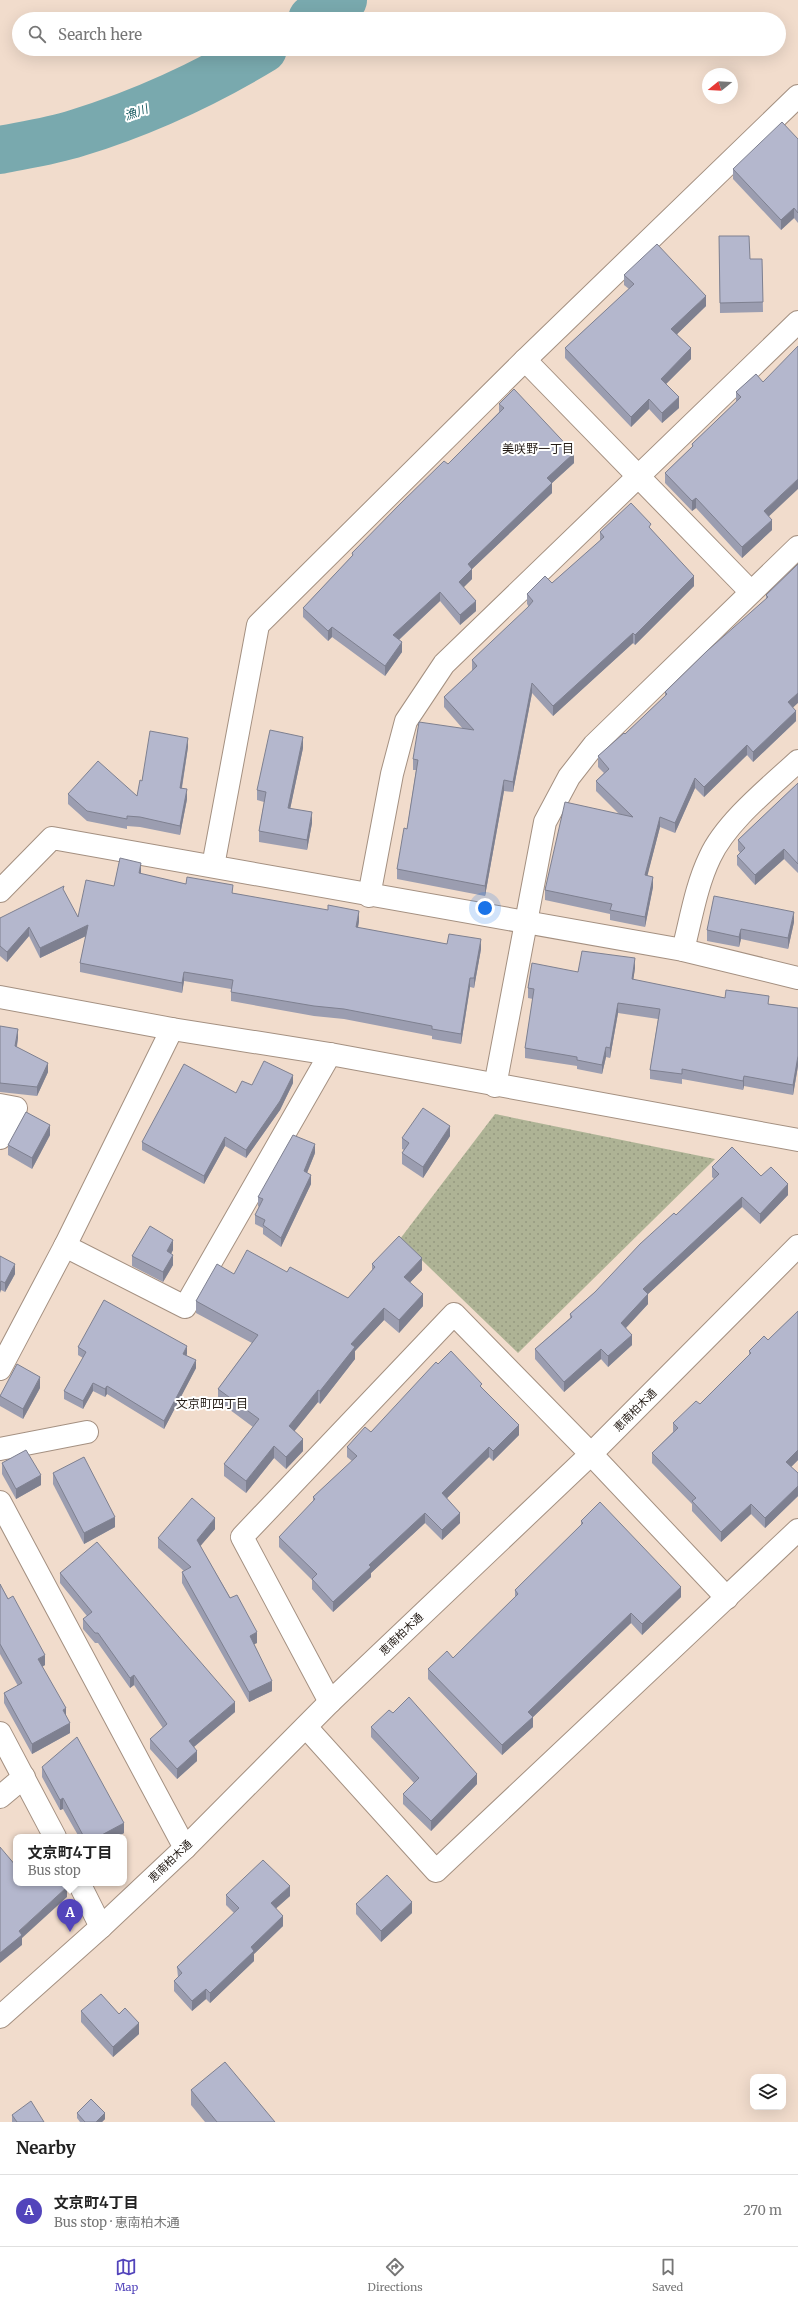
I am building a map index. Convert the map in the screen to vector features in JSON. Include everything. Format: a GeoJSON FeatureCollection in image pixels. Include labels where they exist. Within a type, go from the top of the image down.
{"type":"FeatureCollection","features":[{"type":"Feature","properties":{"kind":"street"},"geometry":{"type":"LineString","coordinates":[[213,866],[258,625],[525,360],[798,96]]}},
{"type":"Feature","properties":{"kind":"street"},"geometry":{"type":"LineString","coordinates":[[369,896],[392,774],[406,721],[444,664],[798,322]]}},
{"type":"Feature","properties":{"kind":"street"},"geometry":{"type":"LineString","coordinates":[[525,360],[638,478],[751,592]]}},
{"type":"Feature","properties":{"kind":"street"},"geometry":{"type":"LineString","coordinates":[[495,1086],[545,822],[569,777],[594,745],[798,547]]}},
{"type":"Feature","properties":{"kind":"street"},"geometry":{"type":"LineString","coordinates":[[683,950],[697,895],[710,856],[734,822],[798,761]]}},
{"type":"Feature","properties":{"kind":"street"},"geometry":{"type":"LineString","coordinates":[[0,891],[52,838],[213,866],[525,924],[683,950],[798,978]]}},
{"type":"Feature","properties":{"kind":"street"},"geometry":{"type":"LineString","coordinates":[[0,997],[172,1029],[330,1054],[495,1086],[798,1140]]}},
{"type":"Feature","properties":{"kind":"street"},"geometry":{"type":"LineString","coordinates":[[0,1369],[65,1246],[172,1029]]}},
{"type":"Feature","properties":{"kind":"street"},"geometry":{"type":"LineString","coordinates":[[65,1246],[185,1307],[330,1054]]}},
{"type":"Feature","properties":{"kind":"street"},"geometry":{"type":"LineString","coordinates":[[0,1105],[16,1108],[0,1138]]}},
{"type":"Feature","properties":{"kind":"street","name":"恵南柏木通"},"geometry":{"type":"LineString","coordinates":[[1,2014],[101,1927],[185,1848],[330,1702],[591,1454],[798,1246]]}},
{"type":"Feature","properties":{"kind":"street"},"geometry":{"type":"LineString","coordinates":[[330,1702],[242,1537],[454,1314],[591,1454],[727,1598]]}},
{"type":"Feature","properties":{"kind":"street"},"geometry":{"type":"LineString","coordinates":[[0,1449],[87,1432]]}},
{"type":"Feature","properties":{"kind":"street"},"geometry":{"type":"LineString","coordinates":[[0,1502],[185,1848]]}},
{"type":"Feature","properties":{"kind":"street"},"geometry":{"type":"LineString","coordinates":[[306,1727],[436,1871],[798,1530]]}},
{"type":"Feature","properties":{"kind":"street"},"geometry":{"type":"LineString","coordinates":[[0,1733],[53,1834]]}},
{"type":"Feature","properties":{"kind":"street"},"geometry":{"type":"LineString","coordinates":[[0,1796],[24,1777]]}},
{"type":"Feature","properties":{"kind":"street"},"geometry":{"type":"LineString","coordinates":[[80,1886],[101,1927]]}},
{"type":"Feature","properties":{"kind":"green space"},"geometry":{"type":"Polygon","coordinates":[[[495,1114],[715,1159],[518,1353],[400,1239],[495,1114]]]}},
{"type":"Feature","properties":{"kind":"building"},"geometry":{"type":"Polygon","coordinates":[[[782,122],[798,139],[798,213],[794,208],[781,220],[733,169],[782,122]]]}},
{"type":"Feature","properties":{"kind":"building"},"geometry":{"type":"Polygon","coordinates":[[[719,236],[749,236],[750,259],[762,259],[763,302],[720,303],[719,236]]]}},
{"type":"Feature","properties":{"kind":"building"},"geometry":{"type":"Polygon","coordinates":[[[657,244],[706,296],[671,329],[691,348],[661,379],[679,397],[662,413],[649,399],[631,417],[565,348],[634,284],[624,275],[657,244]]]}},
{"type":"Feature","properties":{"kind":"building"},"geometry":{"type":"Polygon","coordinates":[[[798,346],[798,479],[764,511],[772,520],[742,547],[696,498],[692,501],[665,473],[693,446],[692,444],[741,397],[736,392],[756,374],[763,382],[798,346]]]}},
{"type":"Feature","properties":{"kind":"building"},"geometry":{"type":"Polygon","coordinates":[[[514,389],[574,453],[547,478],[552,483],[468,564],[472,569],[459,582],[476,601],[460,615],[440,592],[393,635],[402,642],[385,666],[332,627],[328,631],[303,608],[353,555],[352,553],[400,504],[444,461],[448,464],[504,408],[499,404],[514,389]]]}},
{"type":"Feature","properties":{"kind":"building"},"geometry":{"type":"Polygon","coordinates":[[[631,503],[651,524],[649,527],[694,576],[635,635],[633,633],[553,706],[532,683],[513,782],[504,780],[485,886],[397,869],[404,828],[407,829],[418,760],[413,759],[419,722],[474,730],[444,697],[477,666],[472,660],[533,601],[527,594],[545,576],[552,583],[604,537],[600,532],[631,503]]]}},
{"type":"Feature","properties":{"kind":"building"},"geometry":{"type":"Polygon","coordinates":[[[798,564],[798,693],[788,702],[796,711],[753,752],[747,745],[704,787],[695,778],[675,823],[660,817],[645,875],[653,877],[645,917],[610,910],[612,904],[545,890],[565,802],[633,817],[596,781],[609,769],[598,756],[624,733],[625,734],[667,694],[665,692],[707,651],[768,597],[766,595],[798,564]]]}},
{"type":"Feature","properties":{"kind":"building"},"geometry":{"type":"Polygon","coordinates":[[[270,730],[303,737],[288,808],[312,812],[307,840],[259,831],[266,792],[257,790],[270,730]]]}},
{"type":"Feature","properties":{"kind":"building"},"geometry":{"type":"Polygon","coordinates":[[[150,731],[188,738],[180,788],[187,789],[180,826],[140,817],[127,816],[127,819],[87,811],[68,794],[98,761],[137,796],[140,780],[142,781],[150,731]]]}},
{"type":"Feature","properties":{"kind":"building"},"geometry":{"type":"Polygon","coordinates":[[[798,783],[798,864],[784,849],[755,875],[737,856],[745,848],[738,840],[798,783]]]}},
{"type":"Feature","properties":{"kind":"building"},"geometry":{"type":"Polygon","coordinates":[[[120,858],[141,863],[139,873],[186,884],[187,877],[233,885],[232,893],[328,910],[328,905],[359,911],[356,927],[447,944],[449,934],[481,939],[474,978],[470,978],[461,1034],[432,1029],[432,1026],[344,1009],[314,1006],[231,992],[233,980],[184,972],[182,983],[80,963],[88,925],[40,948],[29,927],[7,952],[0,946],[0,918],[64,886],[63,889],[78,917],[86,880],[114,886],[120,858]]]}},
{"type":"Feature","properties":{"kind":"building"},"geometry":{"type":"Polygon","coordinates":[[[714,896],[794,912],[788,938],[741,929],[739,937],[707,930],[714,896]]]}},
{"type":"Feature","properties":{"kind":"building"},"geometry":{"type":"Polygon","coordinates":[[[582,951],[635,958],[632,979],[725,998],[726,990],[769,996],[768,1004],[798,1008],[798,1056],[793,1085],[744,1076],[743,1081],[682,1069],[682,1074],[650,1070],[660,1009],[618,1003],[610,1048],[606,1047],[602,1065],[577,1060],[577,1057],[525,1048],[534,989],[528,988],[532,963],[578,972],[582,951]]]}},
{"type":"Feature","properties":{"kind":"building"},"geometry":{"type":"Polygon","coordinates":[[[0,1026],[18,1029],[15,1046],[48,1063],[37,1087],[0,1083],[0,1026]]]}},
{"type":"Feature","properties":{"kind":"building"},"geometry":{"type":"Polygon","coordinates":[[[264,1061],[293,1075],[280,1101],[246,1150],[225,1137],[204,1176],[142,1142],[184,1064],[236,1093],[242,1081],[252,1085],[264,1061]]]}},
{"type":"Feature","properties":{"kind":"building"},"geometry":{"type":"Polygon","coordinates":[[[423,1108],[450,1126],[423,1167],[402,1153],[409,1143],[402,1138],[423,1108]]]}},
{"type":"Feature","properties":{"kind":"building"},"geometry":{"type":"Polygon","coordinates":[[[26,1112],[50,1125],[32,1158],[8,1145],[26,1112]]]}},
{"type":"Feature","properties":{"kind":"building"},"geometry":{"type":"Polygon","coordinates":[[[293,1135],[315,1144],[304,1171],[311,1175],[281,1238],[263,1225],[265,1220],[255,1215],[263,1199],[258,1197],[293,1135]]]}},
{"type":"Feature","properties":{"kind":"building"},"geometry":{"type":"Polygon","coordinates":[[[732,1147],[761,1176],[771,1167],[788,1184],[760,1214],[742,1197],[643,1289],[648,1294],[621,1323],[632,1335],[608,1356],[601,1349],[564,1382],[535,1349],[572,1317],[570,1314],[595,1292],[640,1244],[674,1213],[676,1215],[719,1174],[712,1167],[732,1147]]]}},
{"type":"Feature","properties":{"kind":"building"},"geometry":{"type":"Polygon","coordinates":[[[150,1226],[173,1240],[167,1251],[173,1255],[163,1272],[132,1256],[150,1226]]]}},
{"type":"Feature","properties":{"kind":"building"},"geometry":{"type":"Polygon","coordinates":[[[399,1236],[422,1258],[404,1277],[423,1294],[399,1320],[384,1308],[351,1344],[355,1347],[320,1391],[318,1390],[289,1426],[303,1439],[286,1457],[274,1446],[246,1481],[224,1464],[259,1419],[218,1389],[258,1335],[196,1301],[217,1264],[234,1274],[247,1250],[287,1272],[290,1267],[348,1298],[375,1267],[372,1264],[399,1236]]]}},
{"type":"Feature","properties":{"kind":"building"},"geometry":{"type":"Polygon","coordinates":[[[0,1256],[15,1264],[5,1283],[1,1281],[0,1284],[0,1256]]]}},
{"type":"Feature","properties":{"kind":"building"},"geometry":{"type":"Polygon","coordinates":[[[104,1300],[187,1346],[183,1354],[196,1360],[164,1421],[107,1386],[105,1389],[93,1383],[83,1401],[64,1391],[86,1352],[78,1347],[104,1300]]]}},
{"type":"Feature","properties":{"kind":"building"},"geometry":{"type":"Polygon","coordinates":[[[798,1311],[798,1450],[786,1462],[798,1473],[798,1486],[765,1518],[751,1504],[721,1532],[692,1501],[696,1498],[652,1453],[678,1428],[673,1423],[696,1401],[700,1404],[751,1353],[749,1351],[764,1336],[768,1340],[798,1311]]]}},
{"type":"Feature","properties":{"kind":"building"},"geometry":{"type":"Polygon","coordinates":[[[451,1351],[482,1384],[480,1386],[519,1425],[493,1451],[489,1447],[442,1493],[460,1513],[442,1530],[425,1513],[369,1565],[371,1567],[333,1602],[312,1579],[317,1574],[279,1537],[315,1499],[313,1497],[357,1456],[347,1447],[365,1427],[371,1432],[436,1362],[438,1364],[451,1351]]]}},
{"type":"Feature","properties":{"kind":"building"},"geometry":{"type":"Polygon","coordinates":[[[17,1364],[40,1377],[23,1409],[0,1396],[17,1364]]]}},
{"type":"Feature","properties":{"kind":"building"},"geometry":{"type":"Polygon","coordinates":[[[26,1450],[41,1475],[16,1489],[2,1463],[26,1450]]]}},
{"type":"Feature","properties":{"kind":"building"},"geometry":{"type":"Polygon","coordinates":[[[84,1457],[115,1517],[84,1533],[53,1473],[84,1457]]]}},
{"type":"Feature","properties":{"kind":"building"},"geometry":{"type":"Polygon","coordinates":[[[192,1498],[215,1518],[197,1540],[230,1598],[237,1595],[257,1632],[250,1636],[272,1681],[249,1692],[182,1572],[191,1567],[158,1538],[192,1498]]]}},
{"type":"Feature","properties":{"kind":"building"},"geometry":{"type":"Polygon","coordinates":[[[600,1502],[681,1587],[642,1624],[631,1613],[528,1712],[533,1717],[502,1745],[428,1669],[447,1651],[453,1658],[518,1594],[515,1590],[583,1523],[581,1521],[600,1502]]]}},
{"type":"Feature","properties":{"kind":"building"},"geometry":{"type":"Polygon","coordinates":[[[97,1542],[235,1702],[189,1741],[197,1751],[177,1769],[150,1739],[167,1724],[134,1675],[130,1678],[98,1633],[95,1633],[83,1619],[92,1612],[60,1573],[97,1542]]]}},
{"type":"Feature","properties":{"kind":"building"},"geometry":{"type":"Polygon","coordinates":[[[0,1584],[8,1599],[13,1596],[45,1655],[38,1659],[66,1708],[63,1710],[70,1723],[32,1744],[4,1693],[22,1683],[0,1644],[0,1584]]]}},
{"type":"Feature","properties":{"kind":"building"},"geometry":{"type":"Polygon","coordinates":[[[409,1697],[477,1774],[431,1821],[403,1794],[419,1778],[371,1727],[389,1710],[393,1713],[409,1697]]]}},
{"type":"Feature","properties":{"kind":"building"},"geometry":{"type":"Polygon","coordinates":[[[77,1737],[124,1823],[104,1834],[82,1834],[63,1798],[60,1800],[42,1767],[77,1737]]]}},
{"type":"Feature","properties":{"kind":"building"},"geometry":{"type":"Polygon","coordinates":[[[0,1847],[13,1862],[13,1886],[67,1887],[19,1931],[22,1935],[0,1953],[0,1847]]]}},
{"type":"Feature","properties":{"kind":"building"},"geometry":{"type":"Polygon","coordinates":[[[263,1860],[290,1886],[271,1903],[283,1916],[251,1947],[254,1951],[210,1993],[206,1989],[192,2001],[174,1981],[182,1973],[177,1967],[239,1908],[226,1895],[263,1860]]]}},
{"type":"Feature","properties":{"kind":"building"},"geometry":{"type":"Polygon","coordinates":[[[387,1875],[412,1902],[381,1931],[356,1904],[387,1875]]]}},
{"type":"Feature","properties":{"kind":"building"},"geometry":{"type":"Polygon","coordinates":[[[101,1994],[119,2014],[125,2008],[139,2023],[113,2047],[81,2011],[101,1994]]]}},
{"type":"Feature","properties":{"kind":"building"},"geometry":{"type":"Polygon","coordinates":[[[225,2062],[275,2122],[217,2122],[191,2090],[225,2062]]]}},
{"type":"Feature","properties":{"kind":"building"},"geometry":{"type":"Polygon","coordinates":[[[91,2099],[105,2113],[96,2122],[85,2122],[77,2113],[91,2099]]]}},
{"type":"Feature","properties":{"kind":"building"},"geometry":{"type":"Polygon","coordinates":[[[31,2101],[44,2122],[17,2122],[12,2115],[31,2101]]]}},
{"type":"Feature","properties":{"kind":"waterway","name":"漁川"},"geometry":{"type":"LineString","coordinates":[[323,12],[343,0]]}},
{"type":"Feature","properties":{"kind":"waterway","name":"漁川"},"geometry":{"type":"LineString","coordinates":[[0,150],[68,136],[101,125],[173,97],[251,56]]}},
{"type":"Feature","properties":{"kind":"place","name":"文京町4丁目"},"geometry":{"type":"Point","coordinates":[70,1932]}},
{"type":"Feature","properties":{"kind":"district","name":"美咲野一丁目"},"geometry":{"type":"Point","coordinates":[538,448]}},
{"type":"Feature","properties":{"kind":"district","name":"文京町四丁目"},"geometry":{"type":"Point","coordinates":[212,1403]}}]}
